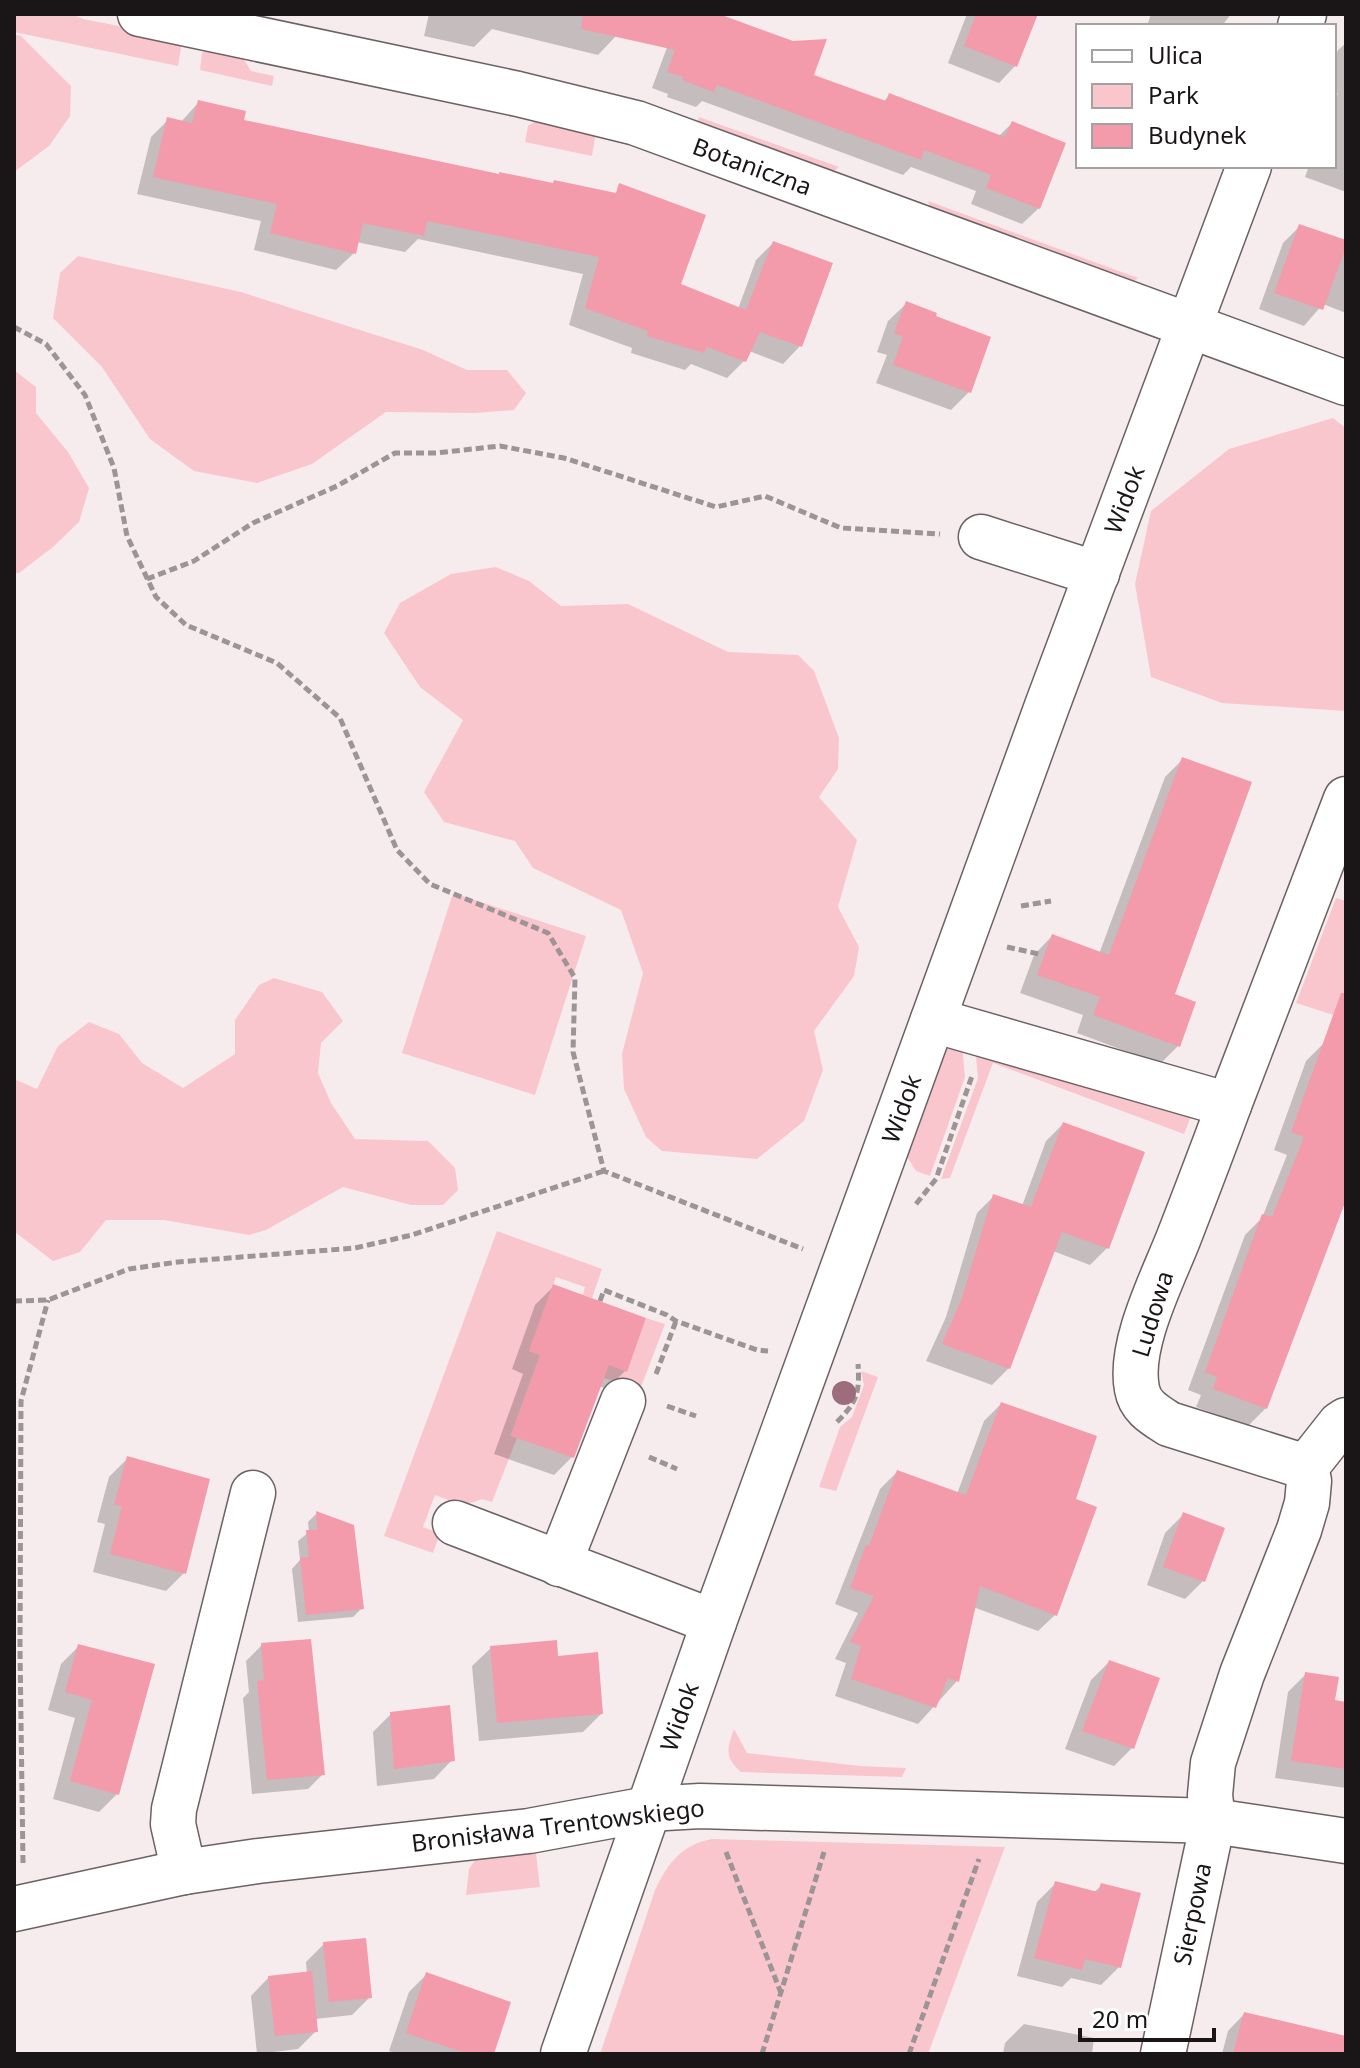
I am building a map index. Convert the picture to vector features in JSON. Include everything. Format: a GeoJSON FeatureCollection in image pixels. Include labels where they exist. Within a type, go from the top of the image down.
{"type":"FeatureCollection","features":[{"type":"Feature","properties":{"kind":"street","name":"Botaniczna"},"geometry":{"type":"LineString","coordinates":[[140,14],[518,94],[636,123],[1346,383]]}},
{"type":"Feature","properties":{"kind":"street","name":"Widok"},"geometry":{"type":"LineString","coordinates":[[563,2054],[714,1622],[1248,168]]}},
{"type":"Feature","properties":{"kind":"street"},"geometry":{"type":"LineString","coordinates":[[981,537],[1097,574]]}},
{"type":"Feature","properties":{"kind":"street","name":"Ludowa"},"geometry":{"type":"LineString","coordinates":[[1306,1467],[1169,1424],[1152,1413],[1137,1390],[1139,1347],[1152,1305],[1346,799]]}},
{"type":"Feature","properties":{"kind":"street"},"geometry":{"type":"LineString","coordinates":[[933,1020],[1229,1105]]}},
{"type":"Feature","properties":{"kind":"street"},"geometry":{"type":"LineString","coordinates":[[559,1564],[641,1402]]}},
{"type":"Feature","properties":{"kind":"street"},"geometry":{"type":"LineString","coordinates":[[1213,1821],[1210,1795],[1213,1763],[1242,1674],[1299,1530],[1307,1503],[1309,1481],[1306,1467],[1346,1420]]}},
{"type":"Feature","properties":{"kind":"street"},"geometry":{"type":"LineString","coordinates":[[184,1872],[173,1824],[174,1809],[253,1493]]}},
{"type":"Feature","properties":{"kind":"street"},"geometry":{"type":"LineString","coordinates":[[455,1523],[714,1622]]}},
{"type":"Feature","properties":{"kind":"street","name":"Bronisława Trentowskiego"},"geometry":{"type":"LineString","coordinates":[[23,1907],[184,1872],[529,1831],[648,1809],[700,1806],[1213,1821],[1346,1841]]}},
{"type":"Feature","properties":{"kind":"street","name":"Sierpowa"},"geometry":{"type":"LineString","coordinates":[[1163,2054],[1213,1821]]}},
{"type":"Feature","properties":{"kind":"path"},"geometry":{"type":"LineString","coordinates":[[14,327],[46,344],[85,395],[114,468],[127,536],[156,597],[186,625],[277,663],[340,718],[397,850],[430,884],[548,933],[575,978],[573,1052],[604,1171]]}},
{"type":"Feature","properties":{"kind":"path"},"geometry":{"type":"LineString","coordinates":[[147,579],[194,561],[253,523],[337,486],[395,453],[436,453],[500,446],[564,458],[716,507],[765,496],[841,528],[981,537]]}},
{"type":"Feature","properties":{"kind":"path"},"geometry":{"type":"LineString","coordinates":[[1022,904],[1051,901]]}},
{"type":"Feature","properties":{"kind":"path"},"geometry":{"type":"LineString","coordinates":[[1007,947],[1039,954]]}},
{"type":"Feature","properties":{"kind":"path"},"geometry":{"type":"LineString","coordinates":[[14,1301],[48,1300],[129,1269],[369,1245],[412,1235],[604,1171],[845,1265]]}},
{"type":"Feature","properties":{"kind":"path"},"geometry":{"type":"LineString","coordinates":[[600,1301],[604,1290],[676,1321],[757,1350],[777,1352]]}},
{"type":"Feature","properties":{"kind":"path"},"geometry":{"type":"LineString","coordinates":[[23,1907],[21,1401],[48,1300]]}},
{"type":"Feature","properties":{"kind":"path"},"geometry":{"type":"LineString","coordinates":[[641,1402],[696,1416]]}},
{"type":"Feature","properties":{"kind":"path"},"geometry":{"type":"LineString","coordinates":[[725,1849],[781,1993]]}},
{"type":"Feature","properties":{"kind":"path"},"geometry":{"type":"LineString","coordinates":[[762,2054],[824,1850]]}},
{"type":"Feature","properties":{"kind":"path"},"geometry":{"type":"LineString","coordinates":[[909,2054],[982,1853]]}},
{"type":"Feature","properties":{"kind":"green space"},"geometry":{"type":"Polygon","coordinates":[[[14,14],[72,14],[83,19],[176,37],[181,48],[178,66],[14,32],[14,14]]]}},
{"type":"Feature","properties":{"kind":"green space"},"geometry":{"type":"Polygon","coordinates":[[[14,34],[21,36],[71,86],[70,116],[49,146],[14,172],[14,34]]]}},
{"type":"Feature","properties":{"kind":"green space"},"geometry":{"type":"Polygon","coordinates":[[[211,46],[240,53],[251,71],[274,76],[272,86],[200,70],[202,53],[211,46]]]}},
{"type":"Feature","properties":{"kind":"green space"},"geometry":{"type":"Polygon","coordinates":[[[542,117],[596,132],[592,156],[525,142],[528,126],[542,117]]]}},
{"type":"Feature","properties":{"kind":"green space"},"geometry":{"type":"Polygon","coordinates":[[[699,117],[839,167],[826,177],[695,129],[699,117]]]}},
{"type":"Feature","properties":{"kind":"green space"},"geometry":{"type":"Polygon","coordinates":[[[928,201],[1138,278],[1123,290],[931,211],[928,201]]]}},
{"type":"Feature","properties":{"kind":"green space"},"geometry":{"type":"Polygon","coordinates":[[[78,256],[241,292],[423,350],[467,370],[507,370],[526,393],[514,410],[476,413],[386,412],[312,464],[257,483],[194,471],[150,439],[102,367],[53,318],[60,273],[78,256]]]}},
{"type":"Feature","properties":{"kind":"green space"},"geometry":{"type":"Polygon","coordinates":[[[14,370],[36,387],[36,413],[68,452],[89,488],[79,522],[19,573],[14,573],[14,370]]]}},
{"type":"Feature","properties":{"kind":"green space"},"geometry":{"type":"Polygon","coordinates":[[[1333,418],[1346,428],[1346,711],[1222,703],[1151,677],[1135,584],[1151,511],[1229,449],[1333,418]]]}},
{"type":"Feature","properties":{"kind":"green space"},"geometry":{"type":"Polygon","coordinates":[[[496,567],[529,581],[561,606],[628,604],[728,652],[798,655],[814,671],[839,738],[838,769],[819,797],[857,840],[838,907],[859,947],[854,976],[814,1031],[823,1070],[804,1121],[757,1159],[662,1151],[646,1137],[624,1089],[622,1054],[643,973],[621,910],[533,868],[515,841],[444,822],[424,792],[463,720],[420,687],[384,633],[400,603],[451,574],[496,567]]]}},
{"type":"Feature","properties":{"kind":"green space"},"geometry":{"type":"Polygon","coordinates":[[[453,893],[586,936],[535,1095],[402,1053],[453,893]]]}},
{"type":"Feature","properties":{"kind":"green space"},"geometry":{"type":"Polygon","coordinates":[[[1336,898],[1346,901],[1346,1019],[1296,1003],[1336,898]]]}},
{"type":"Feature","properties":{"kind":"green space"},"geometry":{"type":"Polygon","coordinates":[[[274,978],[322,992],[343,1021],[321,1043],[318,1073],[331,1103],[355,1139],[428,1141],[455,1168],[458,1190],[443,1205],[411,1205],[343,1187],[266,1230],[249,1235],[164,1220],[106,1220],[80,1252],[53,1261],[15,1232],[14,1079],[37,1089],[58,1046],[89,1022],[119,1034],[142,1063],[183,1088],[235,1054],[235,1020],[259,985],[274,978]]]}},
{"type":"Feature","properties":{"kind":"green space"},"geometry":{"type":"Polygon","coordinates":[[[962,1044],[965,1077],[930,1176],[916,1171],[907,1157],[945,1050],[962,1044]]]}},
{"type":"Feature","properties":{"kind":"green space"},"geometry":{"type":"Polygon","coordinates":[[[975,1046],[1193,1111],[1184,1134],[993,1063],[950,1178],[941,1179],[978,1078],[975,1046]]]}},
{"type":"Feature","properties":{"kind":"green space"},"geometry":{"type":"Polygon","coordinates":[[[497,1231],[602,1269],[592,1298],[583,1295],[585,1287],[556,1277],[529,1351],[540,1355],[511,1435],[517,1438],[492,1502],[482,1499],[458,1503],[435,1495],[423,1527],[440,1533],[433,1553],[384,1536],[497,1231]]]}},
{"type":"Feature","properties":{"kind":"green space"},"geometry":{"type":"Polygon","coordinates":[[[646,1318],[665,1324],[641,1387],[637,1389],[604,1378],[601,1362],[627,1371],[646,1318]]]}},
{"type":"Feature","properties":{"kind":"green space"},"geometry":{"type":"Polygon","coordinates":[[[861,1371],[878,1377],[836,1491],[819,1487],[840,1427],[852,1417],[864,1385],[861,1371]]]}},
{"type":"Feature","properties":{"kind":"green space"},"geometry":{"type":"Polygon","coordinates":[[[734,1729],[747,1753],[906,1768],[902,1777],[741,1772],[728,1752],[734,1729]]]}},
{"type":"Feature","properties":{"kind":"green space"},"geometry":{"type":"Polygon","coordinates":[[[712,1839],[1005,1847],[928,2054],[600,2054],[660,1880],[684,1851],[712,1839]]]}},
{"type":"Feature","properties":{"kind":"green space"},"geometry":{"type":"Polygon","coordinates":[[[536,1853],[540,1887],[466,1895],[469,1869],[476,1859],[536,1853]]]}},
{"type":"Feature","properties":{"kind":"building"},"geometry":{"type":"Polygon","coordinates":[[[583,14],[719,14],[793,41],[827,39],[814,75],[886,101],[889,93],[1005,137],[1012,121],[1066,143],[1040,209],[986,188],[991,175],[924,150],[921,160],[717,85],[714,92],[682,80],[683,77],[667,72],[675,50],[581,29],[583,14]]]}},
{"type":"Feature","properties":{"kind":"building"},"geometry":{"type":"Polygon","coordinates":[[[976,14],[1038,14],[1017,67],[964,46],[976,14]]]}},
{"type":"Feature","properties":{"kind":"building"},"geometry":{"type":"Polygon","coordinates":[[[198,100],[246,111],[244,120],[499,174],[553,183],[554,180],[616,193],[619,183],[706,215],[681,284],[746,310],[773,241],[833,263],[802,347],[760,332],[746,362],[707,347],[704,353],[647,336],[648,331],[585,308],[599,257],[427,221],[424,236],[363,223],[356,254],[270,233],[277,204],[153,177],[167,117],[192,123],[198,100]]]}},
{"type":"Feature","properties":{"kind":"building"},"geometry":{"type":"Polygon","coordinates":[[[1299,224],[1346,240],[1323,310],[1274,293],[1299,224]]]}},
{"type":"Feature","properties":{"kind":"building"},"geometry":{"type":"Polygon","coordinates":[[[906,301],[991,337],[971,393],[893,365],[903,337],[894,333],[906,301]]]}},
{"type":"Feature","properties":{"kind":"building"},"geometry":{"type":"Polygon","coordinates":[[[1182,757],[1252,782],[1175,994],[1196,1002],[1180,1047],[1093,1015],[1100,997],[1037,975],[1052,934],[1109,955],[1182,757]]]}},
{"type":"Feature","properties":{"kind":"building"},"geometry":{"type":"Polygon","coordinates":[[[1341,993],[1346,993],[1346,1200],[1267,1409],[1213,1389],[1217,1377],[1205,1372],[1262,1214],[1272,1217],[1304,1137],[1291,1132],[1341,993]]]}},
{"type":"Feature","properties":{"kind":"building"},"geometry":{"type":"Polygon","coordinates":[[[1063,1122],[1145,1152],[1109,1249],[1062,1232],[1010,1369],[942,1344],[962,1298],[993,1194],[1031,1207],[1063,1122]]]}},
{"type":"Feature","properties":{"kind":"building"},"geometry":{"type":"Polygon","coordinates":[[[553,1284],[646,1318],[627,1372],[609,1365],[574,1458],[511,1436],[540,1355],[529,1351],[553,1284]]]}},
{"type":"Feature","properties":{"kind":"building"},"geometry":{"type":"Polygon","coordinates":[[[1001,1402],[1097,1436],[1076,1499],[1097,1507],[1057,1616],[980,1586],[959,1682],[948,1678],[936,1708],[851,1679],[861,1646],[850,1642],[874,1596],[850,1588],[897,1470],[966,1495],[1001,1402]]]}},
{"type":"Feature","properties":{"kind":"building"},"geometry":{"type":"Polygon","coordinates":[[[127,1456],[210,1479],[186,1574],[110,1554],[122,1506],[114,1505],[127,1456]]]}},
{"type":"Feature","properties":{"kind":"building"},"geometry":{"type":"Polygon","coordinates":[[[316,1511],[354,1525],[364,1609],[306,1615],[300,1558],[309,1557],[306,1530],[317,1530],[316,1511]]]}},
{"type":"Feature","properties":{"kind":"building"},"geometry":{"type":"Polygon","coordinates":[[[1183,1512],[1225,1528],[1205,1582],[1163,1567],[1183,1512]]]}},
{"type":"Feature","properties":{"kind":"building"},"geometry":{"type":"Polygon","coordinates":[[[311,1639],[325,1775],[267,1780],[257,1681],[264,1680],[261,1643],[311,1639]]]}},
{"type":"Feature","properties":{"kind":"building"},"geometry":{"type":"Polygon","coordinates":[[[557,1640],[558,1656],[598,1652],[603,1714],[497,1723],[490,1646],[557,1640]]]}},
{"type":"Feature","properties":{"kind":"building"},"geometry":{"type":"Polygon","coordinates":[[[78,1644],[155,1664],[119,1795],[70,1781],[92,1700],[65,1692],[78,1644]]]}},
{"type":"Feature","properties":{"kind":"building"},"geometry":{"type":"Polygon","coordinates":[[[1109,1660],[1160,1678],[1134,1749],[1082,1731],[1109,1660]]]}},
{"type":"Feature","properties":{"kind":"building"},"geometry":{"type":"Polygon","coordinates":[[[1305,1672],[1339,1677],[1335,1700],[1346,1702],[1346,1769],[1291,1761],[1305,1672]]]}},
{"type":"Feature","properties":{"kind":"building"},"geometry":{"type":"Polygon","coordinates":[[[450,1705],[455,1761],[394,1769],[390,1712],[450,1705]]]}},
{"type":"Feature","properties":{"kind":"building"},"geometry":{"type":"Polygon","coordinates":[[[1055,1881],[1098,1892],[1101,1883],[1141,1893],[1121,1968],[1085,1959],[1082,1970],[1034,1958],[1055,1881]]]}},
{"type":"Feature","properties":{"kind":"building"},"geometry":{"type":"Polygon","coordinates":[[[366,1938],[372,1998],[329,2002],[323,1942],[366,1938]]]}},
{"type":"Feature","properties":{"kind":"building"},"geometry":{"type":"Polygon","coordinates":[[[312,1971],[318,2032],[275,2036],[268,1976],[312,1971]]]}},
{"type":"Feature","properties":{"kind":"building"},"geometry":{"type":"Polygon","coordinates":[[[426,1972],[511,2002],[494,2054],[468,2054],[406,2033],[426,1972]]]}},
{"type":"Feature","properties":{"kind":"building"},"geometry":{"type":"Polygon","coordinates":[[[1244,2012],[1346,2036],[1346,2054],[1233,2054],[1244,2012]]]}}]}
